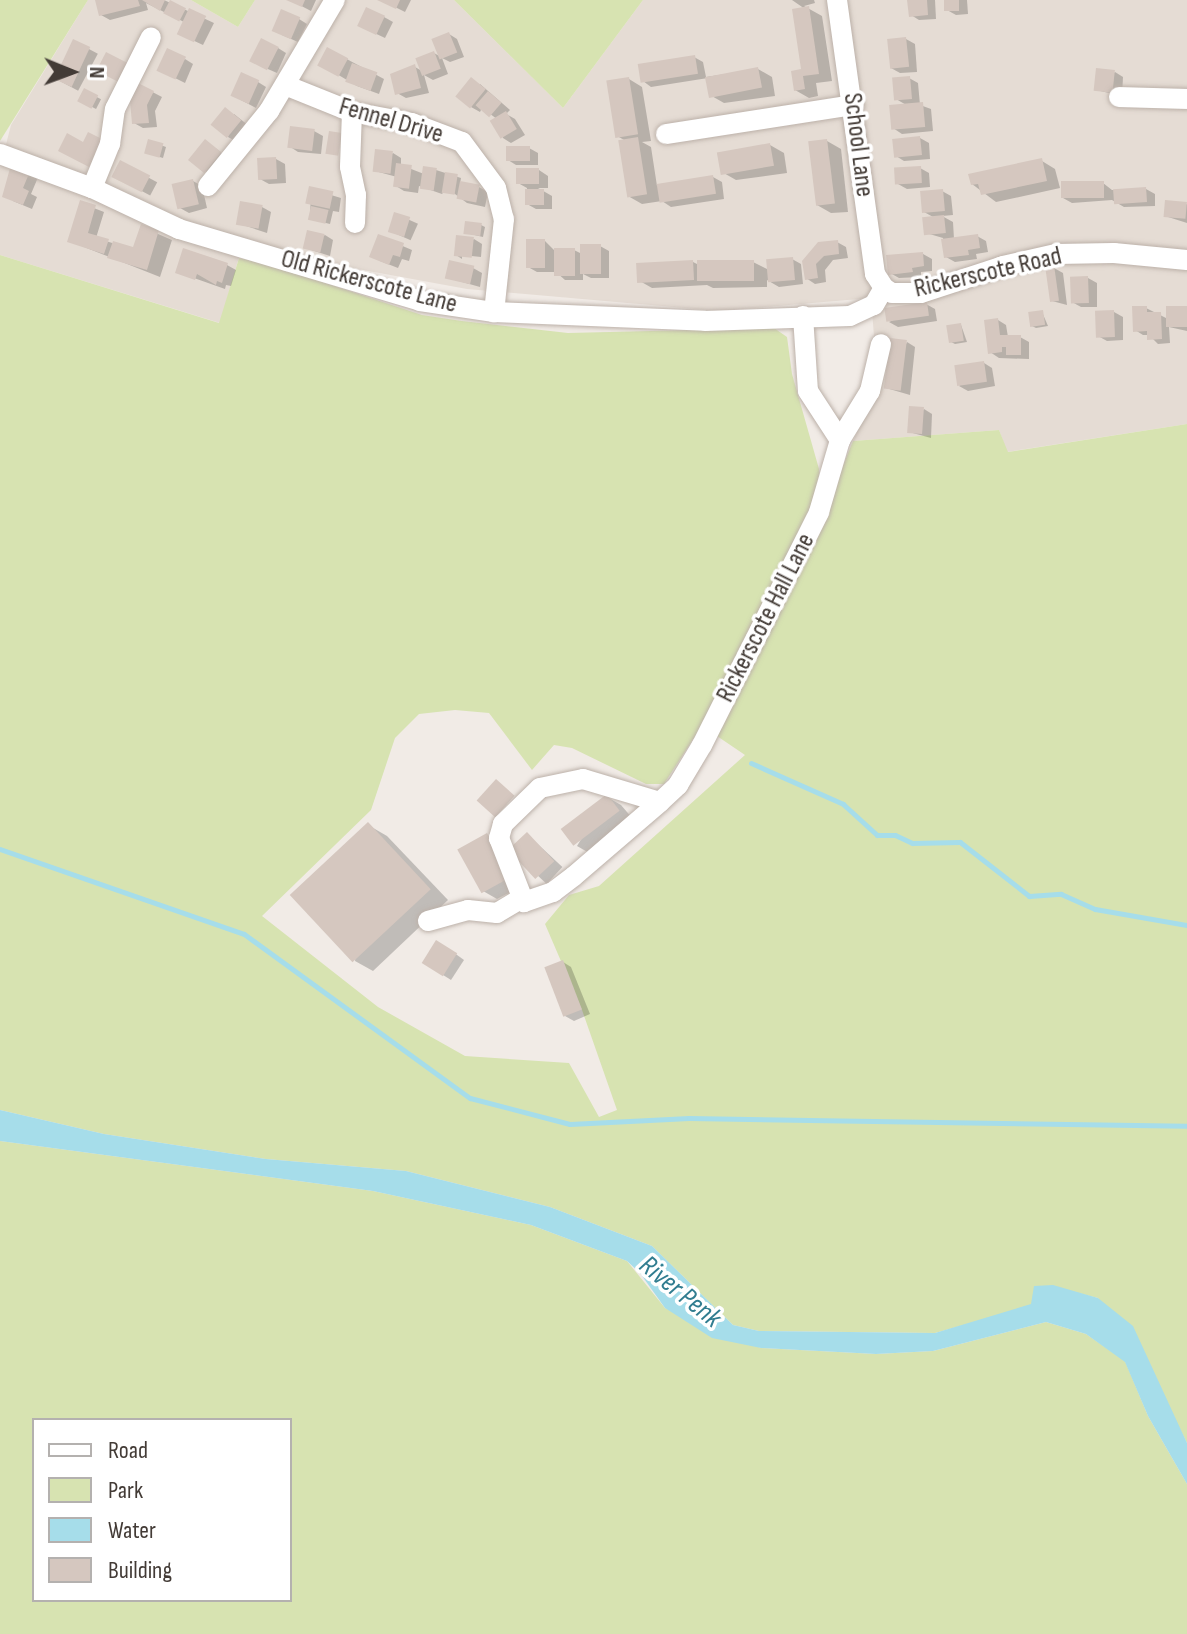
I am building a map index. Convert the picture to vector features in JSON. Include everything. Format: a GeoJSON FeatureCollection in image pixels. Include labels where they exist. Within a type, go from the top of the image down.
{"type":"FeatureCollection","features":[{"type":"Feature","properties":{"kind":"street"},"geometry":{"type":"LineString","coordinates":[[208,186],[269,111],[335,0]]}},
{"type":"Feature","properties":{"kind":"street","name":"School Lane"},"geometry":{"type":"LineString","coordinates":[[837,0],[854,105],[875,274],[884,288]]}},
{"type":"Feature","properties":{"kind":"street"},"geometry":{"type":"LineString","coordinates":[[92,188],[110,144],[115,109],[151,37]]}},
{"type":"Feature","properties":{"kind":"street","name":"Fennel Drive"},"geometry":{"type":"LineString","coordinates":[[285,85],[352,112],[412,123],[462,142],[496,188],[504,219],[494,312]]}},
{"type":"Feature","properties":{"kind":"street"},"geometry":{"type":"LineString","coordinates":[[1119,97],[1187,99]]}},
{"type":"Feature","properties":{"kind":"street"},"geometry":{"type":"LineString","coordinates":[[666,134],[854,105]]}},
{"type":"Feature","properties":{"kind":"street"},"geometry":{"type":"LineString","coordinates":[[352,112],[350,167],[356,195],[355,223]]}},
{"type":"Feature","properties":{"kind":"street","name":"Old Rickerscote Lane"},"geometry":{"type":"LineString","coordinates":[[0,154],[92,188],[179,229],[420,301],[494,312],[705,321],[803,316]]}},
{"type":"Feature","properties":{"kind":"street","name":"Rickerscote Road"},"geometry":{"type":"LineString","coordinates":[[803,316],[864,313],[874,305],[884,288],[892,293],[921,293],[1003,266],[1056,254],[1114,253],[1187,260]]}},
{"type":"Feature","properties":{"kind":"street"},"geometry":{"type":"LineString","coordinates":[[803,316],[808,391],[840,440]]}},
{"type":"Feature","properties":{"kind":"street","name":"Rickerscote Hall Lane"},"geometry":{"type":"LineString","coordinates":[[428,921],[468,910],[497,913],[522,898],[524,902],[553,892],[678,785],[702,745],[798,559],[819,512],[840,440],[870,391],[881,344]]}},
{"type":"Feature","properties":{"kind":"street"},"geometry":{"type":"LineString","coordinates":[[522,898],[499,838],[503,824],[540,788],[583,779],[660,802]]}},
{"type":"Feature","properties":{"kind":"shaded area"},"geometry":{"type":"Polygon","coordinates":[[[88,0],[191,0],[238,27],[255,0],[454,0],[563,108],[643,0],[1187,0],[1187,424],[1007,452],[999,430],[853,441],[878,387],[871,298],[719,311],[467,289],[314,261],[244,240],[220,323],[0,255],[0,168],[11,125],[88,0]]]}},
{"type":"Feature","properties":{"kind":"green space"},"geometry":{"type":"Polygon","coordinates":[[[0,0],[88,0],[0,141],[0,0]]]}},
{"type":"Feature","properties":{"kind":"green space"},"geometry":{"type":"Polygon","coordinates":[[[191,0],[255,0],[238,27],[191,0]]]}},
{"type":"Feature","properties":{"kind":"green space"},"geometry":{"type":"Polygon","coordinates":[[[454,0],[643,0],[563,108],[454,0]]]}},
{"type":"Feature","properties":{"kind":"green space"},"geometry":{"type":"Polygon","coordinates":[[[0,255],[219,323],[239,258],[277,267],[422,315],[462,321],[568,333],[774,328],[787,337],[792,374],[819,469],[820,491],[701,727],[664,784],[646,784],[572,748],[554,745],[532,770],[489,713],[455,710],[419,714],[395,738],[371,810],[262,916],[378,1007],[465,1056],[569,1063],[599,1117],[617,1110],[582,1010],[545,924],[569,895],[599,886],[745,755],[717,736],[803,565],[853,441],[999,430],[1008,452],[1187,424],[1187,1443],[1160,1390],[1098,1298],[1078,1293],[935,1333],[759,1331],[733,1325],[652,1246],[550,1207],[406,1171],[266,1159],[104,1134],[0,1110],[0,255]]]}},
{"type":"Feature","properties":{"kind":"green space"},"geometry":{"type":"Polygon","coordinates":[[[0,1141],[373,1191],[531,1225],[627,1261],[665,1308],[761,1348],[876,1354],[933,1351],[1046,1322],[1086,1334],[1125,1361],[1148,1416],[1187,1484],[1187,1634],[0,1634],[0,1141]]]}},
{"type":"Feature","properties":{"kind":"water","name":"River Penk"},"geometry":{"type":"Polygon","coordinates":[[[0,1110],[104,1134],[266,1159],[406,1171],[550,1207],[652,1246],[733,1325],[759,1331],[935,1333],[1031,1304],[1034,1286],[1053,1285],[1098,1298],[1133,1326],[1187,1443],[1187,1484],[1148,1416],[1125,1362],[1086,1334],[1046,1322],[933,1351],[876,1354],[761,1348],[712,1338],[665,1308],[640,1273],[627,1261],[531,1225],[373,1191],[0,1141],[0,1110]]]}},
{"type":"Feature","properties":{"kind":"building"},"geometry":{"type":"Polygon","coordinates":[[[95,0],[138,0],[140,6],[99,16],[95,0]]]}},
{"type":"Feature","properties":{"kind":"building"},"geometry":{"type":"Polygon","coordinates":[[[142,0],[165,0],[160,11],[142,0]]]}},
{"type":"Feature","properties":{"kind":"building"},"geometry":{"type":"Polygon","coordinates":[[[170,0],[186,8],[179,22],[163,13],[170,0]]]}},
{"type":"Feature","properties":{"kind":"building"},"geometry":{"type":"Polygon","coordinates":[[[286,0],[305,0],[302,7],[286,0]]]}},
{"type":"Feature","properties":{"kind":"building"},"geometry":{"type":"Polygon","coordinates":[[[377,0],[400,0],[396,9],[377,0]]]}},
{"type":"Feature","properties":{"kind":"building"},"geometry":{"type":"Polygon","coordinates":[[[907,0],[927,0],[928,15],[909,17],[907,0]]]}},
{"type":"Feature","properties":{"kind":"building"},"geometry":{"type":"Polygon","coordinates":[[[944,0],[959,0],[959,11],[944,11],[944,0]]]}},
{"type":"Feature","properties":{"kind":"building"},"geometry":{"type":"Polygon","coordinates":[[[809,6],[819,74],[803,76],[805,89],[794,91],[791,71],[801,69],[792,9],[809,6]]]}},
{"type":"Feature","properties":{"kind":"building"},"geometry":{"type":"Polygon","coordinates":[[[366,7],[385,16],[376,35],[357,26],[366,7]]]}},
{"type":"Feature","properties":{"kind":"building"},"geometry":{"type":"Polygon","coordinates":[[[189,8],[206,16],[194,42],[177,34],[189,8]]]}},
{"type":"Feature","properties":{"kind":"building"},"geometry":{"type":"Polygon","coordinates":[[[281,9],[300,17],[291,39],[272,31],[281,9]]]}},
{"type":"Feature","properties":{"kind":"building"},"geometry":{"type":"Polygon","coordinates":[[[449,32],[457,52],[440,60],[431,39],[449,32]]]}},
{"type":"Feature","properties":{"kind":"building"},"geometry":{"type":"Polygon","coordinates":[[[906,37],[909,67],[890,69],[887,39],[906,37]]]}},
{"type":"Feature","properties":{"kind":"building"},"geometry":{"type":"Polygon","coordinates":[[[261,38],[279,47],[267,70],[249,61],[261,38]]]}},
{"type":"Feature","properties":{"kind":"building"},"geometry":{"type":"Polygon","coordinates":[[[73,39],[90,47],[72,87],[54,79],[73,39]]]}},
{"type":"Feature","properties":{"kind":"building"},"geometry":{"type":"Polygon","coordinates":[[[327,47],[348,58],[338,77],[317,66],[327,47]]]}},
{"type":"Feature","properties":{"kind":"building"},"geometry":{"type":"Polygon","coordinates":[[[167,48],[186,57],[175,80],[156,71],[167,48]]]}},
{"type":"Feature","properties":{"kind":"building"},"geometry":{"type":"Polygon","coordinates":[[[434,51],[441,69],[422,76],[415,58],[434,51]]]}},
{"type":"Feature","properties":{"kind":"building"},"geometry":{"type":"Polygon","coordinates":[[[106,52],[131,65],[121,83],[96,71],[106,52]]]}},
{"type":"Feature","properties":{"kind":"building"},"geometry":{"type":"Polygon","coordinates":[[[695,55],[698,74],[641,83],[638,64],[695,55]]]}},
{"type":"Feature","properties":{"kind":"building"},"geometry":{"type":"Polygon","coordinates":[[[352,63],[377,72],[371,91],[345,82],[352,63]]]}},
{"type":"Feature","properties":{"kind":"building"},"geometry":{"type":"Polygon","coordinates":[[[415,64],[421,88],[395,95],[390,74],[415,64]]]}},
{"type":"Feature","properties":{"kind":"building"},"geometry":{"type":"Polygon","coordinates":[[[758,67],[762,88],[709,98],[705,77],[758,67]]]}},
{"type":"Feature","properties":{"kind":"building"},"geometry":{"type":"Polygon","coordinates":[[[1096,68],[1115,70],[1112,93],[1094,91],[1096,68]]]}},
{"type":"Feature","properties":{"kind":"building"},"geometry":{"type":"Polygon","coordinates":[[[241,72],[259,80],[249,104],[230,96],[241,72]]]}},
{"type":"Feature","properties":{"kind":"building"},"geometry":{"type":"Polygon","coordinates":[[[910,76],[912,99],[894,100],[892,78],[910,76]]]}},
{"type":"Feature","properties":{"kind":"building"},"geometry":{"type":"Polygon","coordinates":[[[471,77],[486,89],[470,108],[455,96],[471,77]]]}},
{"type":"Feature","properties":{"kind":"building"},"geometry":{"type":"Polygon","coordinates":[[[629,77],[638,134],[615,138],[606,81],[629,77]]]}},
{"type":"Feature","properties":{"kind":"building"},"geometry":{"type":"Polygon","coordinates":[[[138,83],[154,91],[147,105],[149,123],[132,124],[130,100],[138,83]]]}},
{"type":"Feature","properties":{"kind":"building"},"geometry":{"type":"Polygon","coordinates":[[[84,88],[98,95],[91,109],[77,101],[84,88]]]}},
{"type":"Feature","properties":{"kind":"building"},"geometry":{"type":"Polygon","coordinates":[[[488,91],[502,103],[489,117],[476,105],[488,91]]]}},
{"type":"Feature","properties":{"kind":"building"},"geometry":{"type":"Polygon","coordinates":[[[923,102],[925,127],[891,130],[889,105],[923,102]]]}},
{"type":"Feature","properties":{"kind":"building"},"geometry":{"type":"Polygon","coordinates":[[[225,107],[241,120],[227,138],[211,125],[225,107]]]}},
{"type":"Feature","properties":{"kind":"building"},"geometry":{"type":"Polygon","coordinates":[[[506,111],[517,129],[501,139],[490,121],[506,111]]]}},
{"type":"Feature","properties":{"kind":"building"},"geometry":{"type":"Polygon","coordinates":[[[290,126],[315,129],[312,151],[287,148],[290,126]]]}},
{"type":"Feature","properties":{"kind":"building"},"geometry":{"type":"Polygon","coordinates":[[[329,131],[342,133],[338,156],[325,154],[329,131]]]}},
{"type":"Feature","properties":{"kind":"building"},"geometry":{"type":"Polygon","coordinates":[[[88,132],[104,140],[89,167],[58,151],[67,133],[83,142],[88,132]]]}},
{"type":"Feature","properties":{"kind":"building"},"geometry":{"type":"Polygon","coordinates":[[[920,136],[922,155],[894,158],[892,139],[920,136]]]}},
{"type":"Feature","properties":{"kind":"building"},"geometry":{"type":"Polygon","coordinates":[[[638,137],[647,194],[627,197],[618,140],[638,137]]]}},
{"type":"Feature","properties":{"kind":"building"},"geometry":{"type":"Polygon","coordinates":[[[148,139],[163,143],[160,158],[144,153],[148,139]]]}},
{"type":"Feature","properties":{"kind":"building"},"geometry":{"type":"Polygon","coordinates":[[[205,139],[221,152],[204,173],[188,160],[205,139]]]}},
{"type":"Feature","properties":{"kind":"building"},"geometry":{"type":"Polygon","coordinates":[[[827,139],[835,204],[816,206],[808,141],[827,139]]]}},
{"type":"Feature","properties":{"kind":"building"},"geometry":{"type":"Polygon","coordinates":[[[770,143],[774,166],[721,175],[717,152],[770,143]]]}},
{"type":"Feature","properties":{"kind":"building"},"geometry":{"type":"Polygon","coordinates":[[[506,146],[530,146],[530,161],[506,161],[506,146]]]}},
{"type":"Feature","properties":{"kind":"building"},"geometry":{"type":"Polygon","coordinates":[[[375,149],[393,151],[390,174],[373,172],[375,149]]]}},
{"type":"Feature","properties":{"kind":"building"},"geometry":{"type":"Polygon","coordinates":[[[276,157],[277,179],[258,180],[257,158],[276,157]]]}},
{"type":"Feature","properties":{"kind":"building"},"geometry":{"type":"Polygon","coordinates":[[[1042,158],[1047,181],[981,195],[978,184],[971,185],[968,174],[1042,158]]]}},
{"type":"Feature","properties":{"kind":"building"},"geometry":{"type":"Polygon","coordinates":[[[120,160],[150,175],[142,192],[111,177],[120,160]]]}},
{"type":"Feature","properties":{"kind":"building"},"geometry":{"type":"Polygon","coordinates":[[[12,161],[31,169],[23,188],[29,191],[23,205],[2,197],[12,161]]]}},
{"type":"Feature","properties":{"kind":"building"},"geometry":{"type":"Polygon","coordinates":[[[396,163],[412,165],[409,189],[393,187],[396,163]]]}},
{"type":"Feature","properties":{"kind":"building"},"geometry":{"type":"Polygon","coordinates":[[[423,166],[437,168],[434,191],[420,189],[423,166]]]}},
{"type":"Feature","properties":{"kind":"building"},"geometry":{"type":"Polygon","coordinates":[[[921,166],[922,183],[895,184],[894,167],[921,166]]]}},
{"type":"Feature","properties":{"kind":"building"},"geometry":{"type":"Polygon","coordinates":[[[516,168],[539,168],[539,184],[516,184],[516,168]]]}},
{"type":"Feature","properties":{"kind":"building"},"geometry":{"type":"Polygon","coordinates":[[[445,172],[458,174],[455,195],[442,193],[445,172]]]}},
{"type":"Feature","properties":{"kind":"building"},"geometry":{"type":"Polygon","coordinates":[[[713,175],[716,194],[660,203],[657,184],[713,175]]]}},
{"type":"Feature","properties":{"kind":"building"},"geometry":{"type":"Polygon","coordinates":[[[193,179],[199,204],[177,209],[172,184],[193,179]]]}},
{"type":"Feature","properties":{"kind":"building"},"geometry":{"type":"Polygon","coordinates":[[[460,181],[480,185],[476,202],[457,199],[460,181]]]}},
{"type":"Feature","properties":{"kind":"building"},"geometry":{"type":"Polygon","coordinates":[[[1061,181],[1104,181],[1104,198],[1061,198],[1061,181]]]}},
{"type":"Feature","properties":{"kind":"building"},"geometry":{"type":"Polygon","coordinates":[[[309,186],[333,191],[330,209],[305,204],[309,186]]]}},
{"type":"Feature","properties":{"kind":"building"},"geometry":{"type":"Polygon","coordinates":[[[1146,187],[1147,202],[1114,204],[1113,189],[1146,187]]]}},
{"type":"Feature","properties":{"kind":"building"},"geometry":{"type":"Polygon","coordinates":[[[525,189],[544,189],[544,205],[525,205],[525,189]]]}},
{"type":"Feature","properties":{"kind":"building"},"geometry":{"type":"Polygon","coordinates":[[[943,189],[945,211],[922,213],[920,191],[943,189]]]}},
{"type":"Feature","properties":{"kind":"building"},"geometry":{"type":"Polygon","coordinates":[[[80,200],[96,205],[88,233],[109,239],[104,254],[67,242],[80,200]]]}},
{"type":"Feature","properties":{"kind":"building"},"geometry":{"type":"Polygon","coordinates":[[[1165,200],[1187,202],[1185,219],[1164,217],[1165,200]]]}},
{"type":"Feature","properties":{"kind":"building"},"geometry":{"type":"Polygon","coordinates":[[[240,201],[263,205],[258,229],[236,225],[240,201]]]}},
{"type":"Feature","properties":{"kind":"building"},"geometry":{"type":"Polygon","coordinates":[[[311,206],[329,210],[325,224],[308,220],[311,206]]]}},
{"type":"Feature","properties":{"kind":"building"},"geometry":{"type":"Polygon","coordinates":[[[394,212],[410,217],[404,237],[388,232],[394,212]]]}},
{"type":"Feature","properties":{"kind":"building"},"geometry":{"type":"Polygon","coordinates":[[[944,215],[946,233],[924,235],[922,217],[944,215]]]}},
{"type":"Feature","properties":{"kind":"building"},"geometry":{"type":"Polygon","coordinates":[[[465,221],[482,223],[480,236],[463,234],[465,221]]]}},
{"type":"Feature","properties":{"kind":"building"},"geometry":{"type":"Polygon","coordinates":[[[141,224],[159,230],[147,270],[107,258],[113,241],[133,247],[141,224]]]}},
{"type":"Feature","properties":{"kind":"building"},"geometry":{"type":"Polygon","coordinates":[[[307,230],[325,234],[320,253],[303,249],[307,230]]]}},
{"type":"Feature","properties":{"kind":"building"},"geometry":{"type":"Polygon","coordinates":[[[378,234],[404,243],[400,257],[393,255],[389,265],[369,257],[378,234]]]}},
{"type":"Feature","properties":{"kind":"building"},"geometry":{"type":"Polygon","coordinates":[[[978,234],[980,248],[968,250],[969,255],[944,258],[941,239],[978,234]]]}},
{"type":"Feature","properties":{"kind":"building"},"geometry":{"type":"Polygon","coordinates":[[[456,235],[474,237],[472,258],[454,256],[456,235]]]}},
{"type":"Feature","properties":{"kind":"building"},"geometry":{"type":"Polygon","coordinates":[[[526,239],[545,239],[545,268],[526,268],[526,239]]]}},
{"type":"Feature","properties":{"kind":"building"},"geometry":{"type":"Polygon","coordinates":[[[838,240],[839,254],[824,256],[816,264],[818,278],[805,280],[802,261],[818,242],[838,240]]]}},
{"type":"Feature","properties":{"kind":"building"},"geometry":{"type":"Polygon","coordinates":[[[580,244],[601,244],[601,274],[580,274],[580,244]]]}},
{"type":"Feature","properties":{"kind":"building"},"geometry":{"type":"Polygon","coordinates":[[[183,248],[228,263],[222,283],[217,281],[216,285],[197,274],[195,280],[175,273],[183,248]]]}},
{"type":"Feature","properties":{"kind":"building"},"geometry":{"type":"Polygon","coordinates":[[[554,248],[575,248],[575,276],[554,276],[554,248]]]}},
{"type":"Feature","properties":{"kind":"building"},"geometry":{"type":"Polygon","coordinates":[[[923,252],[924,266],[912,268],[913,272],[888,275],[886,255],[923,252]]]}},
{"type":"Feature","properties":{"kind":"building"},"geometry":{"type":"Polygon","coordinates":[[[793,257],[795,280],[768,282],[766,259],[793,257]]]}},
{"type":"Feature","properties":{"kind":"building"},"geometry":{"type":"Polygon","coordinates":[[[449,260],[474,266],[470,284],[445,279],[449,260]]]}},
{"type":"Feature","properties":{"kind":"building"},"geometry":{"type":"Polygon","coordinates":[[[693,260],[694,280],[637,283],[636,263],[693,260]]]}},
{"type":"Feature","properties":{"kind":"building"},"geometry":{"type":"Polygon","coordinates":[[[697,260],[754,260],[754,281],[697,281],[697,260]]]}},
{"type":"Feature","properties":{"kind":"building"},"geometry":{"type":"Polygon","coordinates":[[[1054,265],[1059,301],[1050,302],[1045,266],[1054,265]]]}},
{"type":"Feature","properties":{"kind":"building"},"geometry":{"type":"Polygon","coordinates":[[[1088,276],[1089,303],[1071,304],[1070,277],[1088,276]]]}},
{"type":"Feature","properties":{"kind":"building"},"geometry":{"type":"Polygon","coordinates":[[[927,302],[929,316],[886,322],[884,308],[927,302]]]}},
{"type":"Feature","properties":{"kind":"building"},"geometry":{"type":"Polygon","coordinates":[[[1132,306],[1147,306],[1147,312],[1161,312],[1162,339],[1147,340],[1147,331],[1133,332],[1132,306]]]}},
{"type":"Feature","properties":{"kind":"building"},"geometry":{"type":"Polygon","coordinates":[[[1166,306],[1187,306],[1187,327],[1166,327],[1166,306]]]}},
{"type":"Feature","properties":{"kind":"building"},"geometry":{"type":"Polygon","coordinates":[[[1043,310],[1045,325],[1030,327],[1028,312],[1043,310]]]}},
{"type":"Feature","properties":{"kind":"building"},"geometry":{"type":"Polygon","coordinates":[[[1114,310],[1115,337],[1096,338],[1095,311],[1114,310]]]}},
{"type":"Feature","properties":{"kind":"building"},"geometry":{"type":"Polygon","coordinates":[[[998,318],[1000,335],[1021,335],[1021,355],[1006,355],[1006,347],[1002,347],[1002,352],[988,354],[984,320],[998,318]]]}},
{"type":"Feature","properties":{"kind":"building"},"geometry":{"type":"Polygon","coordinates":[[[961,323],[964,341],[949,343],[946,325],[961,323]]]}},
{"type":"Feature","properties":{"kind":"building"},"geometry":{"type":"Polygon","coordinates":[[[890,338],[907,340],[901,391],[884,389],[890,338]]]}},
{"type":"Feature","properties":{"kind":"building"},"geometry":{"type":"Polygon","coordinates":[[[984,361],[987,382],[957,386],[954,365],[984,361]]]}},
{"type":"Feature","properties":{"kind":"building"},"geometry":{"type":"Polygon","coordinates":[[[909,406],[924,407],[922,434],[907,433],[909,406]]]}},
{"type":"Feature","properties":{"kind":"building"},"geometry":{"type":"Polygon","coordinates":[[[496,779],[515,796],[495,817],[477,801],[496,779]]]}},
{"type":"Feature","properties":{"kind":"building"},"geometry":{"type":"Polygon","coordinates":[[[607,794],[620,811],[573,846],[561,829],[607,794]]]}},
{"type":"Feature","properties":{"kind":"building"},"geometry":{"type":"Polygon","coordinates":[[[368,822],[431,889],[352,962],[290,895],[368,822]]]}},
{"type":"Feature","properties":{"kind":"building"},"geometry":{"type":"Polygon","coordinates":[[[527,832],[554,861],[535,879],[508,850],[527,832]]]}},
{"type":"Feature","properties":{"kind":"building"},"geometry":{"type":"Polygon","coordinates":[[[487,833],[511,877],[482,893],[457,849],[487,833]]]}},
{"type":"Feature","properties":{"kind":"building"},"geometry":{"type":"Polygon","coordinates":[[[436,940],[457,953],[443,976],[422,963],[436,940]]]}},
{"type":"Feature","properties":{"kind":"building"},"geometry":{"type":"Polygon","coordinates":[[[563,960],[582,1009],[563,1017],[544,967],[563,960]]]}},
{"type":"Feature","properties":{"kind":"waterway"},"geometry":{"type":"LineString","coordinates":[[751,763],[843,804],[877,835],[895,835],[912,843],[960,842],[1029,896],[1061,894],[1095,909],[1187,925]]}},
{"type":"Feature","properties":{"kind":"waterway"},"geometry":{"type":"LineString","coordinates":[[0,849],[244,934],[470,1098],[570,1124],[689,1118],[1187,1126]]}}]}
